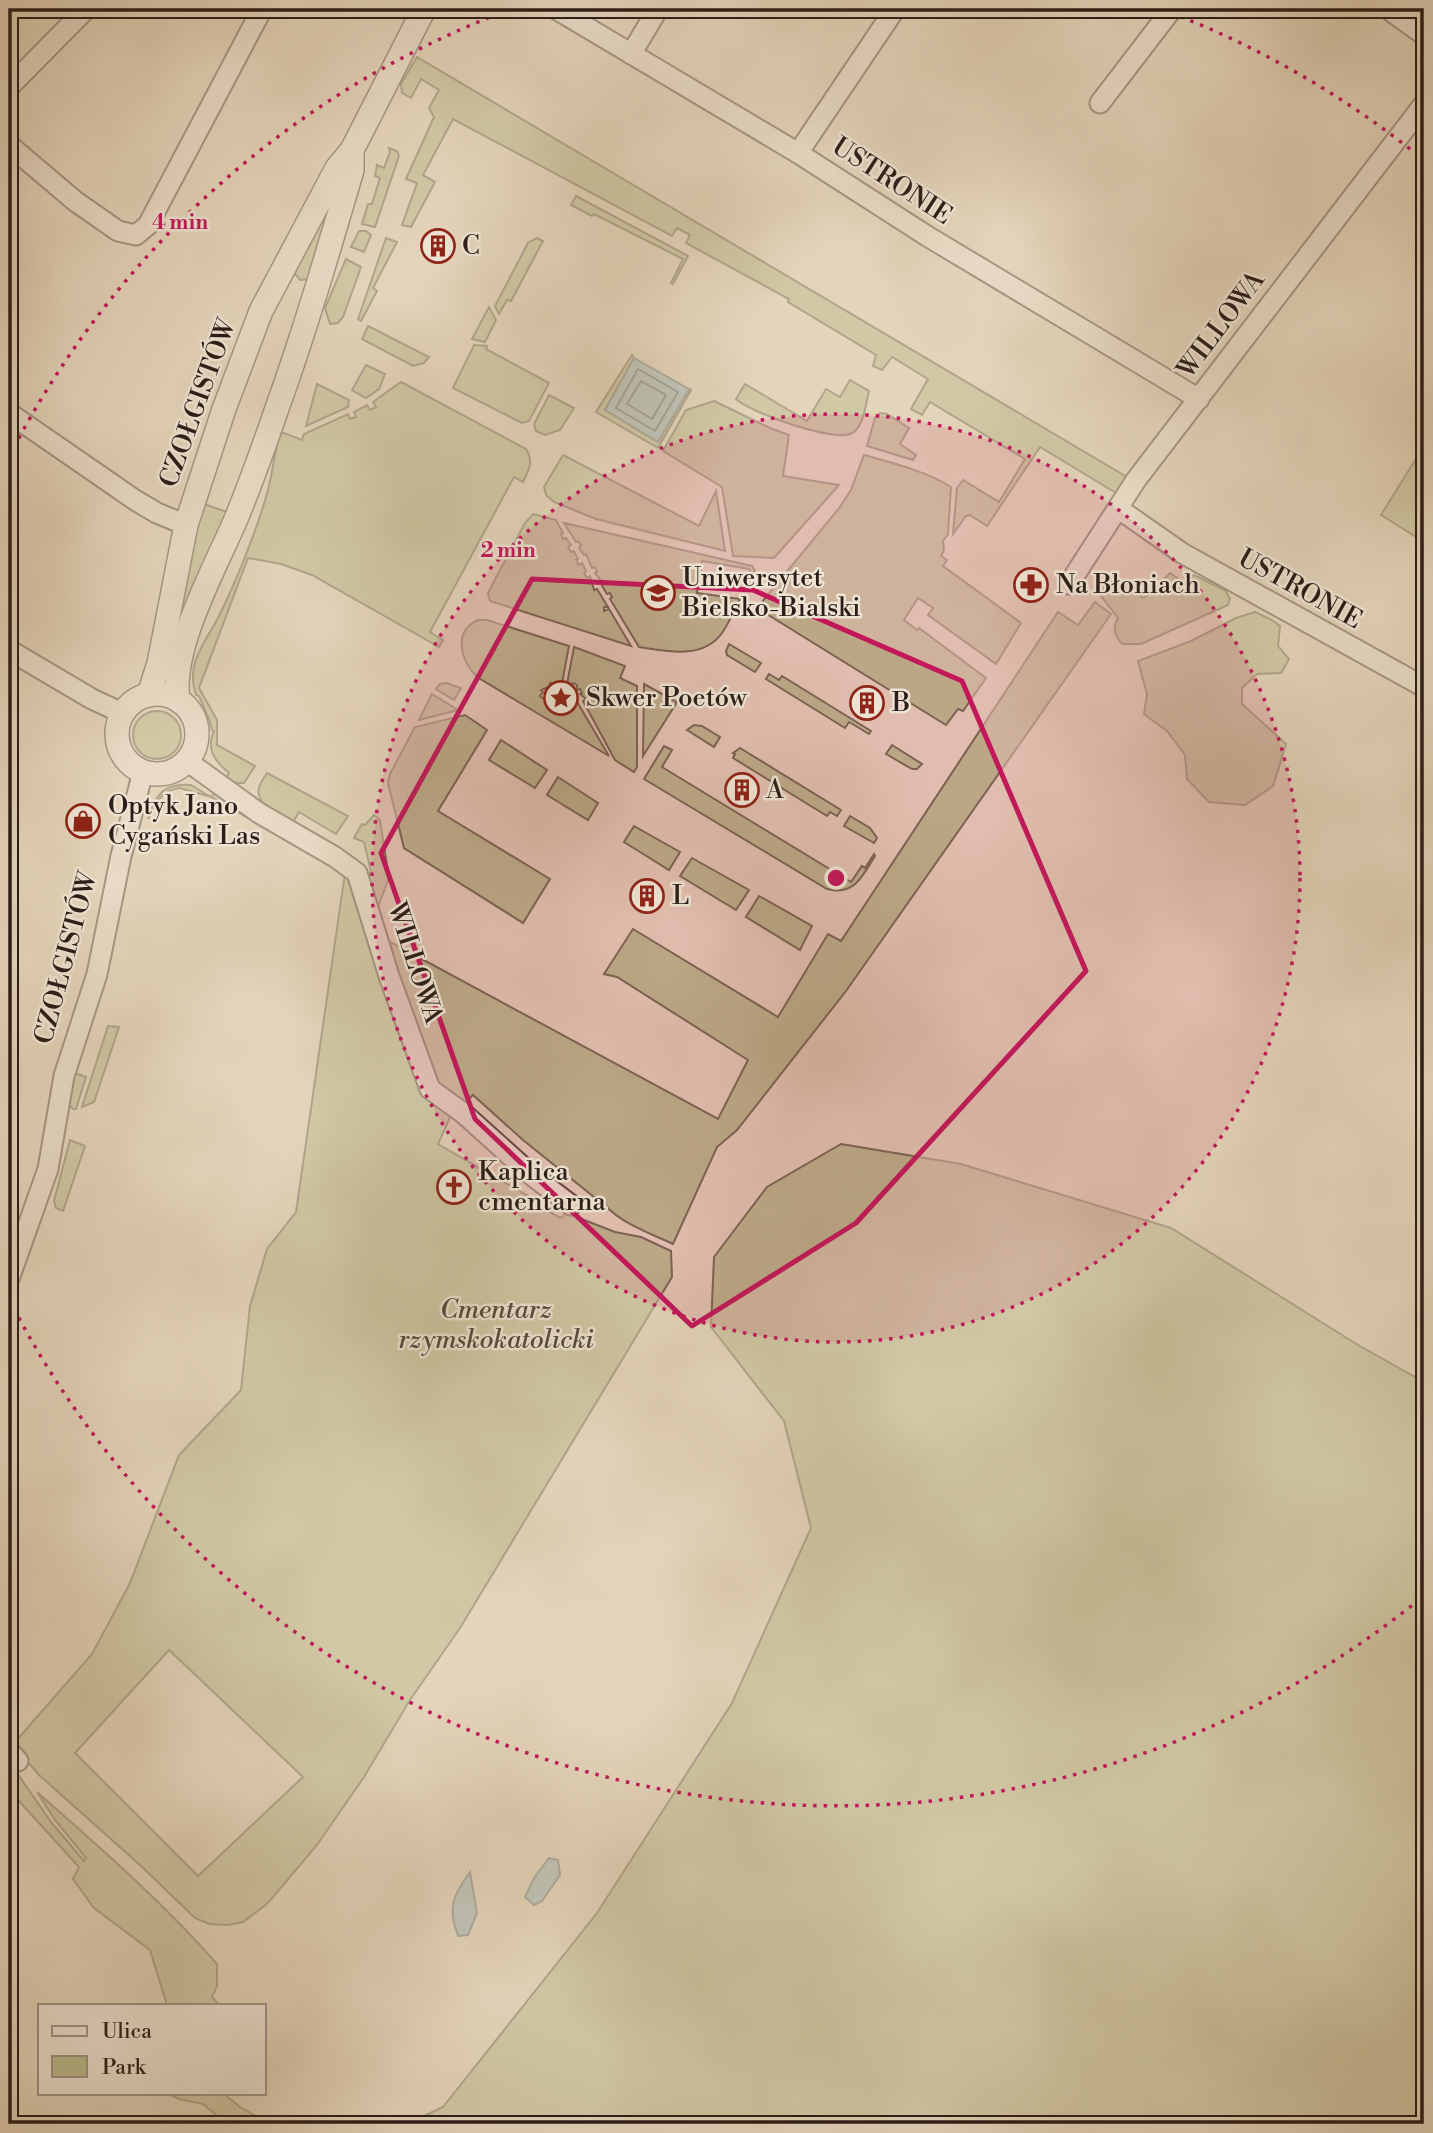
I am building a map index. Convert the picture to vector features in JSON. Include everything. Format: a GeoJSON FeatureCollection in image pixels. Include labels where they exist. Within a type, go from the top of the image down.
{"type":"FeatureCollection","features":[{"type":"Feature","properties":{"kind":"street"},"geometry":{"type":"LineString","coordinates":[[9,87],[86,9]]}},
{"type":"Feature","properties":{"kind":"street"},"geometry":{"type":"LineString","coordinates":[[9,145],[65,193],[118,231],[130,235],[141,232],[148,225],[262,9]]}},
{"type":"Feature","properties":{"kind":"street","name":"CZOŁGISTÓW"},"geometry":{"type":"LineString","coordinates":[[149,695],[159,663],[186,525],[201,475],[261,311],[337,168],[352,150],[424,9]]}},
{"type":"Feature","properties":{"kind":"street","name":"USTRONIE"},"geometry":{"type":"LineString","coordinates":[[556,9],[798,153],[927,236],[1199,398]]}},
{"type":"Feature","properties":{"kind":"street"},"geometry":{"type":"LineString","coordinates":[[631,54],[658,9]]}},
{"type":"Feature","properties":{"kind":"street"},"geometry":{"type":"LineString","coordinates":[[798,153],[895,9]]}},
{"type":"Feature","properties":{"kind":"street"},"geometry":{"type":"LineString","coordinates":[[1100,103],[1172,9]]}},
{"type":"Feature","properties":{"kind":"street"},"geometry":{"type":"LineString","coordinates":[[1388,9],[1424,35]]}},
{"type":"Feature","properties":{"kind":"street","name":"WILLOWA"},"geometry":{"type":"LineString","coordinates":[[1069,584],[1136,480],[1424,104]]}},
{"type":"Feature","properties":{"kind":"street","name":"CZOŁGISTÓW"},"geometry":{"type":"LineString","coordinates":[[178,700],[177,666],[197,610],[237,516],[296,354],[352,170],[352,150]]}},
{"type":"Feature","properties":{"kind":"street"},"geometry":{"type":"LineString","coordinates":[[9,413],[135,500],[186,525]]}},
{"type":"Feature","properties":{"kind":"street","name":"USTRONIE"},"geometry":{"type":"LineString","coordinates":[[1119,509],[1182,553],[1424,687]]}},
{"type":"Feature","properties":{"kind":"street"},"geometry":{"type":"LineString","coordinates":[[9,650],[92,699],[122,713]]}},
{"type":"Feature","properties":{"kind":"street"},"geometry":{"type":"LineString","coordinates":[[149,695],[169,695],[178,700],[190,711],[197,731],[194,751],[187,761],[167,773],[155,775],[143,772],[127,761],[120,751],[117,725],[122,713],[136,699],[149,695]]}},
{"type":"Feature","properties":{"kind":"street","name":"WILLOWA"},"geometry":{"type":"LineString","coordinates":[[187,761],[259,813],[335,857],[356,873],[430,1090],[463,1113],[534,1177],[571,1205]]}},
{"type":"Feature","properties":{"kind":"street","name":"CZOŁGISTÓW"},"geometry":{"type":"LineString","coordinates":[[9,1279],[48,1169],[64,1076],[97,974],[121,856],[143,772]]}},
{"type":"Feature","properties":{"kind":"highlighted area"},"geometry":{"type":"Polygon","coordinates":[[[532,579],[753,590],[962,681],[1086,971],[856,1223],[692,1326],[475,1119],[381,853],[532,579]]]}},
{"type":"Feature","properties":{"kind":"green space"},"geometry":{"type":"Polygon","coordinates":[[[417,57],[1127,477],[1116,493],[1040,447],[987,526],[970,515],[966,516],[953,534],[957,488],[963,480],[999,502],[1025,459],[930,402],[922,415],[911,409],[928,379],[892,357],[882,370],[873,366],[876,355],[788,302],[789,299],[686,243],[690,235],[677,228],[672,236],[453,119],[423,175],[435,182],[411,227],[402,225],[417,183],[406,179],[434,117],[429,108],[439,90],[421,79],[411,98],[402,93],[401,84],[417,57]]]}},
{"type":"Feature","properties":{"kind":"green space"},"geometry":{"type":"Polygon","coordinates":[[[389,148],[397,151],[399,156],[375,227],[362,224],[380,178],[375,176],[377,165],[384,168],[389,148]]]}},
{"type":"Feature","properties":{"kind":"green space"},"geometry":{"type":"Polygon","coordinates":[[[576,196],[688,256],[673,284],[671,283],[683,259],[571,205],[576,196]]]}},
{"type":"Feature","properties":{"kind":"green space"},"geometry":{"type":"Polygon","coordinates":[[[321,220],[327,222],[309,279],[300,280],[294,273],[294,268],[321,220]]]}},
{"type":"Feature","properties":{"kind":"green space"},"geometry":{"type":"Polygon","coordinates":[[[359,231],[366,231],[371,235],[364,252],[351,247],[359,231]]]}},
{"type":"Feature","properties":{"kind":"green space"},"geometry":{"type":"Polygon","coordinates":[[[386,238],[397,242],[373,288],[377,291],[361,321],[358,319],[386,238]]]}},
{"type":"Feature","properties":{"kind":"green space"},"geometry":{"type":"Polygon","coordinates":[[[537,238],[543,241],[511,301],[507,300],[499,314],[495,306],[528,243],[537,238]]]}},
{"type":"Feature","properties":{"kind":"green space"},"geometry":{"type":"Polygon","coordinates":[[[346,259],[361,267],[343,317],[338,323],[330,324],[325,308],[346,259]]]}},
{"type":"Feature","properties":{"kind":"green space"},"geometry":{"type":"Polygon","coordinates":[[[489,307],[496,320],[485,342],[472,339],[489,307]]]}},
{"type":"Feature","properties":{"kind":"green space"},"geometry":{"type":"Polygon","coordinates":[[[368,326],[429,357],[424,363],[413,366],[362,339],[368,326]]]}},
{"type":"Feature","properties":{"kind":"green space"},"geometry":{"type":"Polygon","coordinates":[[[474,345],[487,346],[486,349],[549,383],[529,421],[522,423],[453,388],[474,345]]]}},
{"type":"Feature","properties":{"kind":"green space"},"geometry":{"type":"Polygon","coordinates":[[[632,355],[634,358],[605,410],[657,441],[689,389],[691,390],[658,448],[596,412],[632,355]]]}},
{"type":"Feature","properties":{"kind":"green space"},"geometry":{"type":"Polygon","coordinates":[[[366,365],[385,374],[379,389],[366,398],[352,390],[366,365]]]}},
{"type":"Feature","properties":{"kind":"green space"},"geometry":{"type":"Polygon","coordinates":[[[850,380],[869,391],[860,424],[854,432],[845,435],[814,431],[775,419],[736,399],[745,384],[807,421],[826,389],[840,397],[850,380]]]}},
{"type":"Feature","properties":{"kind":"green space"},"geometry":{"type":"Polygon","coordinates":[[[401,382],[526,449],[530,466],[523,482],[514,477],[430,632],[443,640],[439,647],[312,575],[281,564],[248,558],[199,688],[217,720],[217,745],[255,766],[244,783],[235,783],[226,778],[229,773],[219,764],[211,749],[214,731],[199,696],[196,695],[193,673],[198,654],[226,602],[253,537],[268,490],[281,432],[302,440],[304,434],[348,414],[350,419],[356,417],[354,412],[367,405],[370,410],[376,407],[373,402],[401,382]]]}},
{"type":"Feature","properties":{"kind":"green space"},"geometry":{"type":"Polygon","coordinates":[[[317,384],[349,400],[348,407],[306,426],[317,384]]]}},
{"type":"Feature","properties":{"kind":"green space"},"geometry":{"type":"Polygon","coordinates":[[[549,395],[574,408],[560,430],[545,435],[536,431],[534,424],[549,395]]]}},
{"type":"Feature","properties":{"kind":"green space"},"geometry":{"type":"Polygon","coordinates":[[[714,401],[789,435],[783,476],[839,485],[774,558],[733,556],[722,487],[663,451],[686,410],[714,401]]]}},
{"type":"Feature","properties":{"kind":"green space"},"geometry":{"type":"Polygon","coordinates":[[[880,413],[887,414],[909,428],[900,444],[916,455],[913,460],[867,446],[875,418],[880,413]]]}},
{"type":"Feature","properties":{"kind":"green space"},"geometry":{"type":"Polygon","coordinates":[[[1424,446],[1424,542],[1381,515],[1424,446]]]}},
{"type":"Feature","properties":{"kind":"green space"},"geometry":{"type":"Polygon","coordinates":[[[563,455],[699,526],[716,491],[725,551],[596,519],[554,502],[546,495],[544,487],[563,455]]]}},
{"type":"Feature","properties":{"kind":"green space"},"geometry":{"type":"Polygon","coordinates":[[[864,455],[920,472],[951,487],[948,534],[943,541],[944,550],[941,556],[947,560],[943,566],[1021,623],[996,664],[928,615],[933,608],[918,598],[904,620],[917,630],[919,628],[986,678],[963,711],[958,709],[946,725],[757,608],[840,507],[851,490],[864,455]]]}},
{"type":"Feature","properties":{"kind":"green space"},"geometry":{"type":"Polygon","coordinates":[[[204,504],[227,512],[178,632],[175,631],[201,506],[204,504]]]}},
{"type":"Feature","properties":{"kind":"green space"},"geometry":{"type":"Polygon","coordinates":[[[533,514],[556,520],[563,539],[566,538],[571,545],[568,547],[571,552],[574,551],[579,565],[582,563],[586,571],[584,573],[587,578],[590,576],[594,590],[597,589],[608,607],[604,607],[604,611],[609,609],[631,646],[490,601],[488,593],[525,523],[533,514]]]}},
{"type":"Feature","properties":{"kind":"green space"},"geometry":{"type":"Polygon","coordinates":[[[564,523],[752,566],[755,579],[751,586],[752,574],[749,569],[702,561],[697,593],[740,599],[722,633],[705,647],[684,652],[639,647],[610,599],[610,593],[607,594],[602,586],[604,584],[595,573],[595,567],[592,568],[586,554],[579,548],[581,545],[576,542],[564,523]]]}},
{"type":"Feature","properties":{"kind":"green space"},"geometry":{"type":"Polygon","coordinates":[[[1170,573],[1185,583],[1194,575],[1226,591],[1230,599],[1228,605],[1141,644],[1122,644],[1115,631],[1118,618],[1101,596],[1105,585],[1113,574],[1143,598],[1170,573]]]}},
{"type":"Feature","properties":{"kind":"green space"},"geometry":{"type":"Polygon","coordinates":[[[1095,602],[1111,614],[846,991],[737,1130],[717,1147],[673,1244],[622,1220],[600,1197],[594,1197],[523,1140],[473,1095],[464,1104],[444,1096],[436,1089],[393,976],[366,877],[371,872],[364,842],[354,838],[362,824],[365,825],[374,815],[380,820],[389,878],[378,907],[383,938],[718,1119],[748,1060],[617,977],[604,974],[633,929],[778,1017],[828,934],[841,941],[1058,612],[1078,625],[1095,602]]]}},
{"type":"Feature","properties":{"kind":"green space"},"geometry":{"type":"Polygon","coordinates":[[[1255,612],[1280,626],[1278,646],[1289,659],[1281,673],[1257,674],[1242,688],[1242,704],[1286,744],[1273,786],[1245,805],[1209,802],[1187,779],[1185,755],[1167,731],[1144,714],[1147,694],[1138,661],[1255,612]]]}},
{"type":"Feature","properties":{"kind":"green space"},"geometry":{"type":"Polygon","coordinates":[[[478,620],[487,620],[569,646],[562,683],[550,683],[551,686],[541,690],[543,692],[540,696],[544,699],[556,689],[570,690],[609,756],[477,677],[463,655],[462,639],[470,625],[478,620]]]}},
{"type":"Feature","properties":{"kind":"green space"},"geometry":{"type":"Polygon","coordinates":[[[729,644],[761,663],[755,672],[727,655],[729,644]]]}},
{"type":"Feature","properties":{"kind":"green space"},"geometry":{"type":"Polygon","coordinates":[[[574,647],[625,666],[620,678],[637,686],[637,767],[634,772],[615,760],[583,701],[586,699],[580,694],[580,689],[577,690],[577,685],[573,683],[567,684],[574,647]]]}},
{"type":"Feature","properties":{"kind":"green space"},"geometry":{"type":"Polygon","coordinates":[[[769,674],[779,680],[782,676],[871,731],[869,734],[849,722],[845,728],[766,679],[769,674]]]}},
{"type":"Feature","properties":{"kind":"green space"},"geometry":{"type":"Polygon","coordinates":[[[446,683],[461,688],[454,700],[436,689],[440,684],[446,683]]]}},
{"type":"Feature","properties":{"kind":"green space"},"geometry":{"type":"Polygon","coordinates":[[[644,684],[677,702],[643,756],[644,684]]]}},
{"type":"Feature","properties":{"kind":"green space"},"geometry":{"type":"Polygon","coordinates":[[[432,694],[458,710],[419,720],[432,694]]]}},
{"type":"Feature","properties":{"kind":"green space"},"geometry":{"type":"Polygon","coordinates":[[[157,711],[174,718],[181,735],[174,752],[157,759],[140,752],[133,735],[140,718],[157,711]]]}},
{"type":"Feature","properties":{"kind":"green space"},"geometry":{"type":"Polygon","coordinates":[[[465,715],[487,730],[438,811],[550,879],[523,923],[404,848],[388,783],[390,774],[415,727],[465,715]]]}},
{"type":"Feature","properties":{"kind":"green space"},"geometry":{"type":"Polygon","coordinates":[[[694,725],[702,726],[720,737],[714,747],[687,730],[694,725]]]}},
{"type":"Feature","properties":{"kind":"green space"},"geometry":{"type":"Polygon","coordinates":[[[501,740],[547,770],[535,788],[489,760],[501,740]]]}},
{"type":"Feature","properties":{"kind":"green space"},"geometry":{"type":"Polygon","coordinates":[[[892,745],[922,764],[917,769],[912,769],[886,754],[892,745]]]}},
{"type":"Feature","properties":{"kind":"green space"},"geometry":{"type":"Polygon","coordinates":[[[664,746],[672,750],[662,767],[851,882],[862,866],[865,868],[874,854],[875,856],[857,883],[844,890],[827,889],[644,779],[664,746]]]}},
{"type":"Feature","properties":{"kind":"green space"},"geometry":{"type":"Polygon","coordinates":[[[740,748],[841,810],[837,816],[830,812],[827,816],[733,758],[733,753],[740,748]]]}},
{"type":"Feature","properties":{"kind":"green space"},"geometry":{"type":"Polygon","coordinates":[[[267,773],[348,816],[336,834],[299,812],[293,822],[263,803],[258,791],[267,773]]]}},
{"type":"Feature","properties":{"kind":"green space"},"geometry":{"type":"Polygon","coordinates":[[[558,777],[598,803],[588,820],[547,795],[558,777]]]}},
{"type":"Feature","properties":{"kind":"green space"},"geometry":{"type":"Polygon","coordinates":[[[191,785],[211,797],[180,788],[173,789],[160,799],[148,819],[157,797],[162,792],[173,786],[191,785]]]}},
{"type":"Feature","properties":{"kind":"green space"},"geometry":{"type":"Polygon","coordinates":[[[215,792],[267,829],[211,797],[215,792]]]}},
{"type":"Feature","properties":{"kind":"green space"},"geometry":{"type":"Polygon","coordinates":[[[850,816],[870,828],[877,838],[874,843],[844,826],[850,816]]]}},
{"type":"Feature","properties":{"kind":"green space"},"geometry":{"type":"Polygon","coordinates":[[[634,826],[680,852],[669,870],[624,842],[634,826]]]}},
{"type":"Feature","properties":{"kind":"green space"},"geometry":{"type":"Polygon","coordinates":[[[692,858],[749,890],[736,910],[680,876],[692,858]]]}},
{"type":"Feature","properties":{"kind":"green space","name":"Cmentarz rzymskokatolicki"},"geometry":{"type":"Polygon","coordinates":[[[345,873],[355,883],[386,979],[452,1113],[438,1144],[561,1218],[566,1213],[615,1232],[641,1237],[671,1251],[672,1277],[460,1628],[410,1700],[364,1777],[317,1845],[268,1903],[243,1922],[228,1925],[209,1924],[195,1918],[39,1775],[16,1741],[92,1654],[130,1583],[179,1455],[241,1390],[250,1306],[267,1249],[296,1212],[345,873]],[[169,1650],[75,1753],[198,1876],[303,1777],[169,1650]]]}},
{"type":"Feature","properties":{"kind":"green space"},"geometry":{"type":"Polygon","coordinates":[[[759,896],[812,926],[800,950],[746,917],[759,896]]]}},
{"type":"Feature","properties":{"kind":"green space"},"geometry":{"type":"Polygon","coordinates":[[[108,1026],[119,1027],[94,1102],[82,1107],[108,1026]]]}},
{"type":"Feature","properties":{"kind":"green space"},"geometry":{"type":"Polygon","coordinates":[[[74,1075],[86,1077],[76,1109],[73,1109],[69,1105],[72,1089],[70,1087],[74,1075]]]}},
{"type":"Feature","properties":{"kind":"green space"},"geometry":{"type":"Polygon","coordinates":[[[70,1140],[85,1146],[63,1211],[56,1208],[54,1201],[70,1140]]]}},
{"type":"Feature","properties":{"kind":"green space"},"geometry":{"type":"Polygon","coordinates":[[[841,1144],[961,1164],[1171,1228],[1358,1345],[1424,1382],[1424,2124],[407,2124],[443,2107],[597,1913],[732,1703],[811,1528],[784,1421],[711,1327],[714,1257],[767,1187],[841,1144]]]}},
{"type":"Feature","properties":{"kind":"green space"},"geometry":{"type":"Polygon","coordinates":[[[9,1764],[51,1822],[84,1861],[86,1858],[55,1820],[37,1792],[152,1896],[196,1941],[217,1964],[217,1986],[212,1997],[218,2004],[167,2004],[150,1950],[94,1908],[73,1879],[79,1867],[9,1790],[9,1764]]]}},
{"type":"Feature","properties":{"kind":"green space"},"geometry":{"type":"Polygon","coordinates":[[[169,2094],[224,2094],[240,2107],[270,2124],[227,2124],[203,2104],[169,2094]]]}},
{"type":"Feature","properties":{"kind":"water"},"geometry":{"type":"Polygon","coordinates":[[[634,358],[689,389],[658,442],[605,410],[634,358]]]}},
{"type":"Feature","properties":{"kind":"water"},"geometry":{"type":"Polygon","coordinates":[[[549,1858],[558,1860],[560,1875],[542,1901],[534,1905],[525,1897],[534,1878],[549,1858]]]}},
{"type":"Feature","properties":{"kind":"water"},"geometry":{"type":"Polygon","coordinates":[[[470,1872],[477,1913],[468,1935],[458,1936],[453,1917],[453,1902],[470,1872]]]}},
{"type":"Feature","properties":{"kind":"place","name":"C"},"geometry":{"type":"Point","coordinates":[438,246]}},
{"type":"Feature","properties":{"kind":"place","name":"Na Błoniach"},"geometry":{"type":"Point","coordinates":[1031,585]}},
{"type":"Feature","properties":{"kind":"place","name":"Uniwersytet Bielsko-Bialski"},"geometry":{"type":"Point","coordinates":[658,593]}},
{"type":"Feature","properties":{"kind":"place","name":"Skwer Poetów"},"geometry":{"type":"Point","coordinates":[561,698]}},
{"type":"Feature","properties":{"kind":"place","name":"B"},"geometry":{"type":"Point","coordinates":[867,703]}},
{"type":"Feature","properties":{"kind":"place","name":"A"},"geometry":{"type":"Point","coordinates":[742,790]}},
{"type":"Feature","properties":{"kind":"place","name":"Optyk Jano Cygański Las"},"geometry":{"type":"Point","coordinates":[83,821]}},
{"type":"Feature","properties":{"kind":"place","name":"L"},"geometry":{"type":"Point","coordinates":[647,896]}},
{"type":"Feature","properties":{"kind":"place","name":"Kaplica cmentarna"},"geometry":{"type":"Point","coordinates":[454,1187]}}]}
